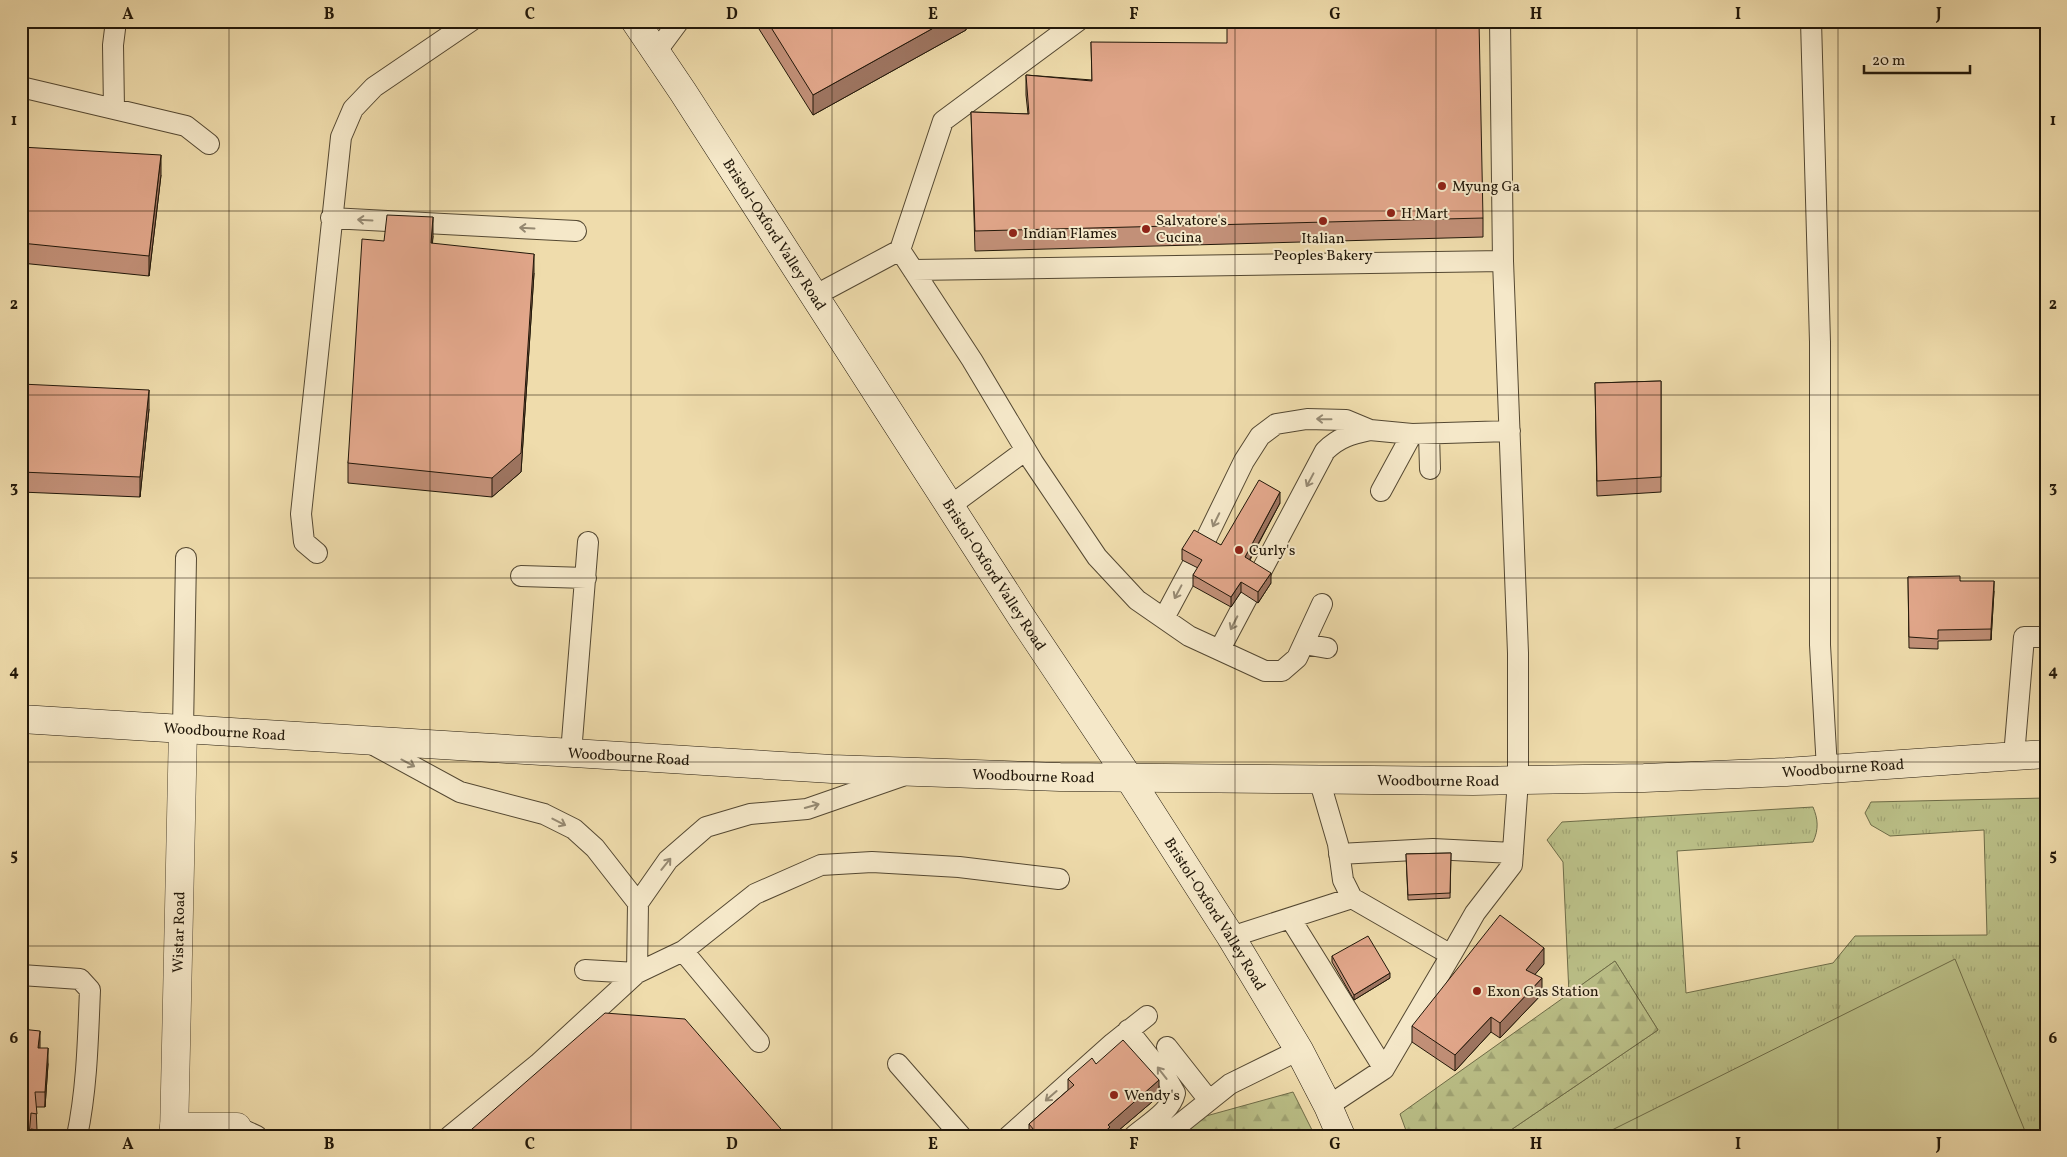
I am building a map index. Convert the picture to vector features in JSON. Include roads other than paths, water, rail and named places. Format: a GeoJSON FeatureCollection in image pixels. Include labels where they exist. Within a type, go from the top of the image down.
{"type":"FeatureCollection","features":[{"type":"Feature","properties":{"kind":"main road","name":"Bristol-Oxford Valley Road"},"geometry":{"type":"LineString","coordinates":[[635,21],[1022,618],[1130,778],[1231,937],[1299,1050],[1342,1136]]}},
{"type":"Feature","properties":{"kind":"main road","name":"Woodbourne Road"},"geometry":{"type":"LineString","coordinates":[[21,719],[913,772],[1130,778],[1320,780],[1644,778],[1826,769],[2046,754]]}},
{"type":"Feature","properties":{"kind":"main road","name":"Wistar Road"},"geometry":{"type":"LineString","coordinates":[[174,1131],[182,729]]}},
{"type":"Feature","properties":{"kind":"main road"},"geometry":{"type":"LineString","coordinates":[[174,1131],[247,1131]]}},
{"type":"Feature","properties":{"kind":"lane"},"geometry":{"type":"LineString","coordinates":[[114,109],[113,45],[116,21]]}},
{"type":"Feature","properties":{"kind":"lane"},"geometry":{"type":"LineString","coordinates":[[317,553],[304,542],[301,514],[340,137],[353,109],[374,87],[471,21]]}},
{"type":"Feature","properties":{"kind":"lane"},"geometry":{"type":"LineString","coordinates":[[656,52],[679,21]]}},
{"type":"Feature","properties":{"kind":"lane"},"geometry":{"type":"LineString","coordinates":[[814,296],[900,250],[943,121],[1078,21]]}},
{"type":"Feature","properties":{"kind":"lane"},"geometry":{"type":"LineString","coordinates":[[1328,1106],[1384,1069],[1476,913],[1512,865],[1518,780],[1518,653],[1503,262],[1500,21]]}},
{"type":"Feature","properties":{"kind":"lane"},"geometry":{"type":"LineString","coordinates":[[1811,21],[1820,342],[1820,645],[1826,769]]}},
{"type":"Feature","properties":{"kind":"lane"},"geometry":{"type":"LineString","coordinates":[[21,87],[186,126],[209,144]]}},
{"type":"Feature","properties":{"kind":"lane"},"geometry":{"type":"LineString","coordinates":[[331,218],[576,231]]}},
{"type":"Feature","properties":{"kind":"lane"},"geometry":{"type":"LineString","coordinates":[[900,250],[972,360],[1026,450],[1097,557],[1137,600],[1189,636],[1265,671],[1282,671],[1297,658],[1322,604]]}},
{"type":"Feature","properties":{"kind":"lane"},"geometry":{"type":"LineString","coordinates":[[913,270],[1503,262]]}},
{"type":"Feature","properties":{"kind":"lane"},"geometry":{"type":"LineString","coordinates":[[1164,618],[1203,545],[1244,461],[1260,436],[1276,424],[1307,419],[1346,420],[1370,430]]}},
{"type":"Feature","properties":{"kind":"lane"},"geometry":{"type":"LineString","coordinates":[[1220,649],[1325,451],[1334,442],[1347,435],[1370,430],[1421,434],[1510,431]]}},
{"type":"Feature","properties":{"kind":"lane"},"geometry":{"type":"LineString","coordinates":[[1421,434],[1430,469]]}},
{"type":"Feature","properties":{"kind":"lane"},"geometry":{"type":"LineString","coordinates":[[1381,491],[1421,434]]}},
{"type":"Feature","properties":{"kind":"lane"},"geometry":{"type":"LineString","coordinates":[[950,506],[1026,450]]}},
{"type":"Feature","properties":{"kind":"lane"},"geometry":{"type":"LineString","coordinates":[[571,753],[588,542]]}},
{"type":"Feature","properties":{"kind":"lane"},"geometry":{"type":"LineString","coordinates":[[182,729],[186,558]]}},
{"type":"Feature","properties":{"kind":"lane"},"geometry":{"type":"LineString","coordinates":[[521,576],[586,578]]}},
{"type":"Feature","properties":{"kind":"lane"},"geometry":{"type":"LineString","coordinates":[[2014,756],[2024,637],[2046,637]]}},
{"type":"Feature","properties":{"kind":"lane"},"geometry":{"type":"LineString","coordinates":[[1304,644],[1327,648]]}},
{"type":"Feature","properties":{"kind":"lane"},"geometry":{"type":"LineString","coordinates":[[366,740],[460,792],[544,814],[574,829],[595,848],[638,903]]}},
{"type":"Feature","properties":{"kind":"lane"},"geometry":{"type":"LineString","coordinates":[[636,973],[638,903],[668,860],[706,828],[750,814],[807,809],[913,772]]}},
{"type":"Feature","properties":{"kind":"lane"},"geometry":{"type":"LineString","coordinates":[[1320,780],[1339,854],[1343,880],[1352,898],[1451,954]]}},
{"type":"Feature","properties":{"kind":"lane"},"geometry":{"type":"LineString","coordinates":[[1339,854],[1433,849],[1512,853]]}},
{"type":"Feature","properties":{"kind":"lane"},"geometry":{"type":"LineString","coordinates":[[450,1136],[538,1064],[636,973],[683,951],[755,894],[821,865],[872,862],[959,867],[1058,879]]}},
{"type":"Feature","properties":{"kind":"lane"},"geometry":{"type":"LineString","coordinates":[[1231,937],[1352,898]]}},
{"type":"Feature","properties":{"kind":"lane"},"geometry":{"type":"LineString","coordinates":[[1290,918],[1384,1069]]}},
{"type":"Feature","properties":{"kind":"lane"},"geometry":{"type":"LineString","coordinates":[[683,951],[759,1042]]}},
{"type":"Feature","properties":{"kind":"lane"},"geometry":{"type":"LineString","coordinates":[[585,970],[636,973]]}},
{"type":"Feature","properties":{"kind":"lane"},"geometry":{"type":"LineString","coordinates":[[21,974],[80,979],[90,990],[80,1121],[76,1136]]}},
{"type":"Feature","properties":{"kind":"lane"},"geometry":{"type":"LineString","coordinates":[[1009,1136],[1128,1030],[1147,1016]]}},
{"type":"Feature","properties":{"kind":"lane"},"geometry":{"type":"LineString","coordinates":[[1128,1030],[1167,1079],[1175,1093],[1173,1101],[1168,1107],[1134,1136]]}},
{"type":"Feature","properties":{"kind":"lane"},"geometry":{"type":"LineString","coordinates":[[1167,1047],[1208,1099]]}},
{"type":"Feature","properties":{"kind":"lane"},"geometry":{"type":"LineString","coordinates":[[1165,1136],[1208,1099],[1230,1084],[1299,1050]]}},
{"type":"Feature","properties":{"kind":"lane"},"geometry":{"type":"LineString","coordinates":[[898,1064],[961,1136]]}},
{"type":"Feature","properties":{"kind":"place","name":"Myung Ga"},"geometry":{"type":"Point","coordinates":[1442,186]}},
{"type":"Feature","properties":{"kind":"place","name":"H Mart"},"geometry":{"type":"Point","coordinates":[1391,213]}},
{"type":"Feature","properties":{"kind":"place","name":"Italian Peoples Bakery"},"geometry":{"type":"Point","coordinates":[1323,221]}},
{"type":"Feature","properties":{"kind":"place","name":"Salvatore's Cucina"},"geometry":{"type":"Point","coordinates":[1146,229]}},
{"type":"Feature","properties":{"kind":"place","name":"Indian Flames"},"geometry":{"type":"Point","coordinates":[1013,233]}},
{"type":"Feature","properties":{"kind":"place","name":"Curly's"},"geometry":{"type":"Point","coordinates":[1239,550]}},
{"type":"Feature","properties":{"kind":"place","name":"Exon Gas Station"},"geometry":{"type":"Point","coordinates":[1477,991]}},
{"type":"Feature","properties":{"kind":"place","name":"Wendy's"},"geometry":{"type":"Point","coordinates":[1114,1095]}}]}
